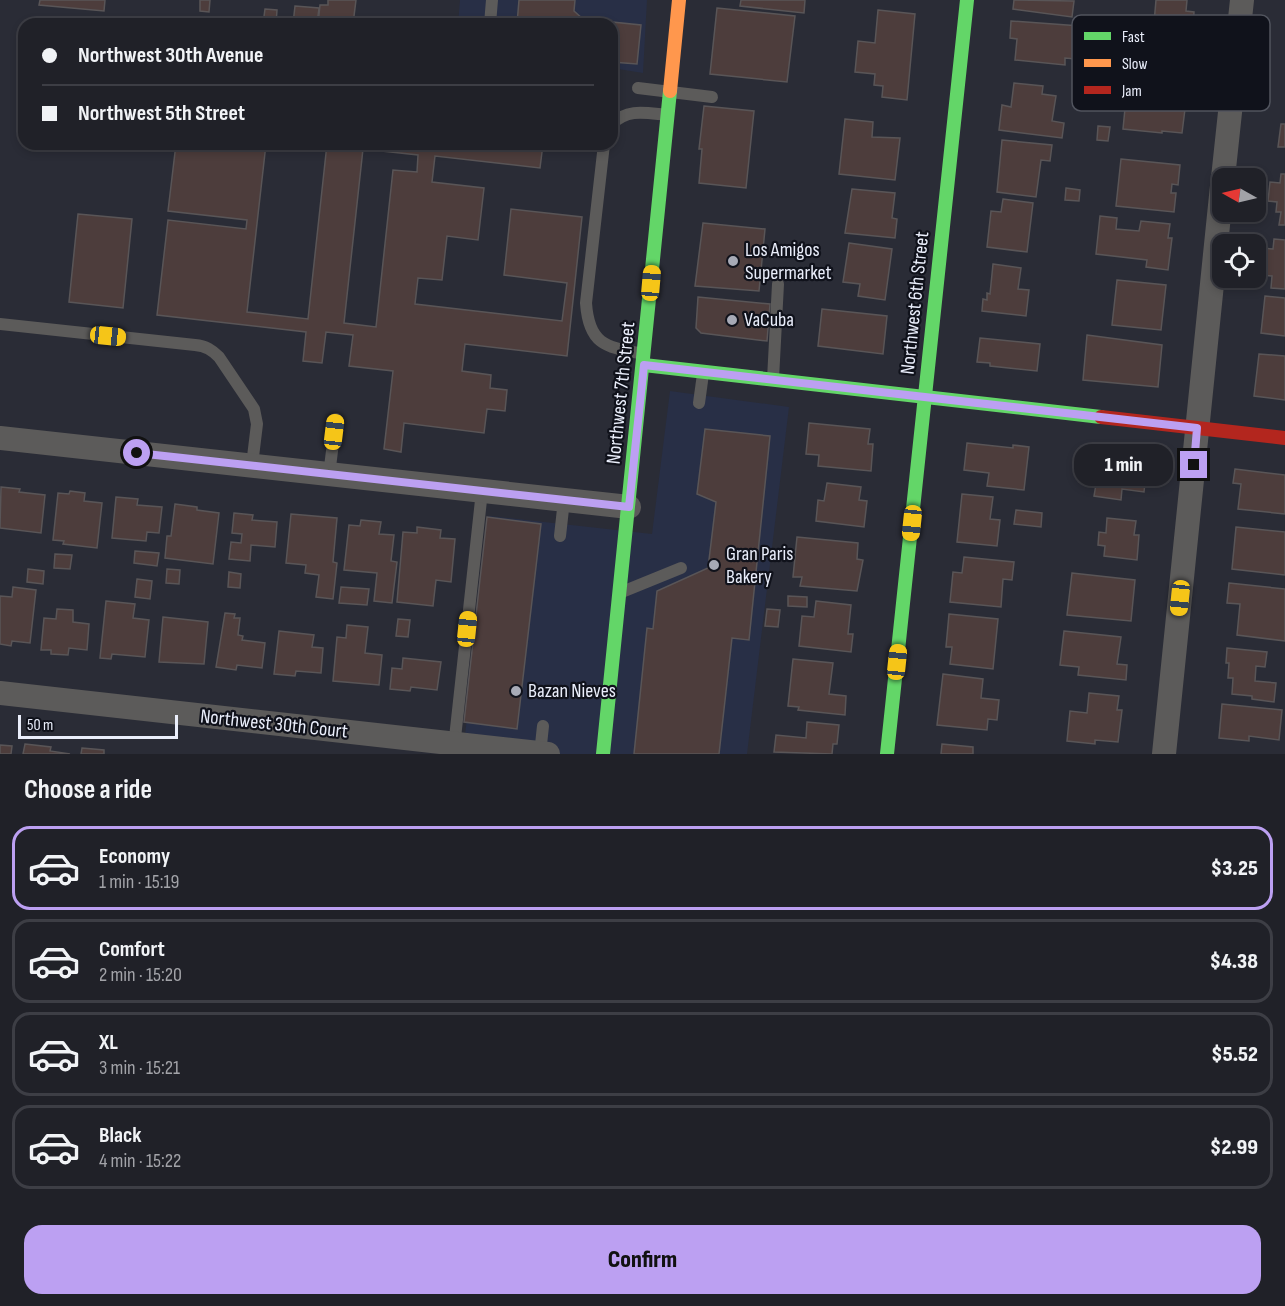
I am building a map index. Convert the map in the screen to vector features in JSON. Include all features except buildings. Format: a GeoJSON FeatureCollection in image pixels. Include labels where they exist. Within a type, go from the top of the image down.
{"type":"FeatureCollection","features":[{"type":"Feature","properties":{"kind":"street","name":"Northwest 7th Street"},"geometry":{"type":"LineString","coordinates":[[603,754],[679,0]]}},
{"type":"Feature","properties":{"kind":"street","name":"Northwest 6th Street"},"geometry":{"type":"LineString","coordinates":[[887,754],[967,0]]}},
{"type":"Feature","properties":{"kind":"street"},"geometry":{"type":"LineString","coordinates":[[1240,15],[1242,0]]}},
{"type":"Feature","properties":{"kind":"street"},"geometry":{"type":"LineString","coordinates":[[1224,168],[1230,111]]}},
{"type":"Feature","properties":{"kind":"street"},"geometry":{"type":"LineString","coordinates":[[1164,754],[1218,222]]}},
{"type":"Feature","properties":{"kind":"street"},"geometry":{"type":"LineString","coordinates":[[644,359],[703,372],[1285,438]]}},
{"type":"Feature","properties":{"kind":"street"},"geometry":{"type":"LineString","coordinates":[[0,438],[629,507]]}},
{"type":"Feature","properties":{"kind":"street","name":"Northwest 30th Court"},"geometry":{"type":"LineString","coordinates":[[0,693],[454,749],[543,754]]}},
{"type":"Feature","properties":{"kind":"lane"},"geometry":{"type":"LineString","coordinates":[[490,18],[492,0]]}},
{"type":"Feature","properties":{"kind":"lane"},"geometry":{"type":"LineString","coordinates":[[638,88],[712,97]]}},
{"type":"Feature","properties":{"kind":"lane"},"geometry":{"type":"LineString","coordinates":[[618,120],[635,111],[668,115]]}},
{"type":"Feature","properties":{"kind":"lane"},"geometry":{"type":"LineString","coordinates":[[603,150],[585,303],[587,315],[590,327],[603,343],[644,359]]}},
{"type":"Feature","properties":{"kind":"lane"},"geometry":{"type":"LineString","coordinates":[[772,380],[778,284]]}},
{"type":"Feature","properties":{"kind":"lane"},"geometry":{"type":"LineString","coordinates":[[0,324],[195,345],[212,350],[254,409],[257,424],[252,465]]}},
{"type":"Feature","properties":{"kind":"lane"},"geometry":{"type":"LineString","coordinates":[[699,403],[703,372]]}},
{"type":"Feature","properties":{"kind":"lane"},"geometry":{"type":"LineString","coordinates":[[329,475],[336,419]]}},
{"type":"Feature","properties":{"kind":"lane"},"geometry":{"type":"LineString","coordinates":[[454,749],[482,491]]}},
{"type":"Feature","properties":{"kind":"lane"},"geometry":{"type":"LineString","coordinates":[[560,536],[564,500]]}},
{"type":"Feature","properties":{"kind":"lane"},"geometry":{"type":"LineString","coordinates":[[621,593],[681,568]]}},
{"type":"Feature","properties":{"kind":"lane"},"geometry":{"type":"LineString","coordinates":[[543,726],[543,754]]}},
{"type":"Feature","properties":{"kind":"shaded area"},"geometry":{"type":"Polygon","coordinates":[[[460,0],[647,0],[643,73],[618,69],[618,18],[458,18],[460,0]]]}},
{"type":"Feature","properties":{"kind":"shaded area"},"geometry":{"type":"Polygon","coordinates":[[[670,391],[789,407],[747,754],[463,754],[489,516],[652,534],[670,391]]]}},
{"type":"Feature","properties":{"kind":"traffic: fast"},"geometry":{"type":"LineString","coordinates":[[887,754],[967,0]]}},
{"type":"Feature","properties":{"kind":"traffic: fast"},"geometry":{"type":"LineString","coordinates":[[603,754],[670,91]]}},
{"type":"Feature","properties":{"kind":"traffic: fast"},"geometry":{"type":"LineString","coordinates":[[644,365],[1101,417]]}},
{"type":"Feature","properties":{"kind":"traffic: slow"},"geometry":{"type":"LineString","coordinates":[[670,91],[679,0]]}},
{"type":"Feature","properties":{"kind":"traffic: jam"},"geometry":{"type":"LineString","coordinates":[[1101,417],[1285,438]]}},
{"type":"Feature","properties":{"kind":"place","name":"Los Amigos Supermarket"},"geometry":{"type":"Point","coordinates":[733,261]}},
{"type":"Feature","properties":{"kind":"place","name":"VaCuba"},"geometry":{"type":"Point","coordinates":[732,320]}},
{"type":"Feature","properties":{"kind":"place","name":"Gran Paris Bakery"},"geometry":{"type":"Point","coordinates":[714,565]}},
{"type":"Feature","properties":{"kind":"place","name":"Bazan Nieves"},"geometry":{"type":"Point","coordinates":[516,691]}},
{"type":"Feature","properties":{"kind":"route"},"geometry":{"type":"LineString","coordinates":[[137,453],[629,507],[644,365],[1197,428],[1194,465]]}}]}
